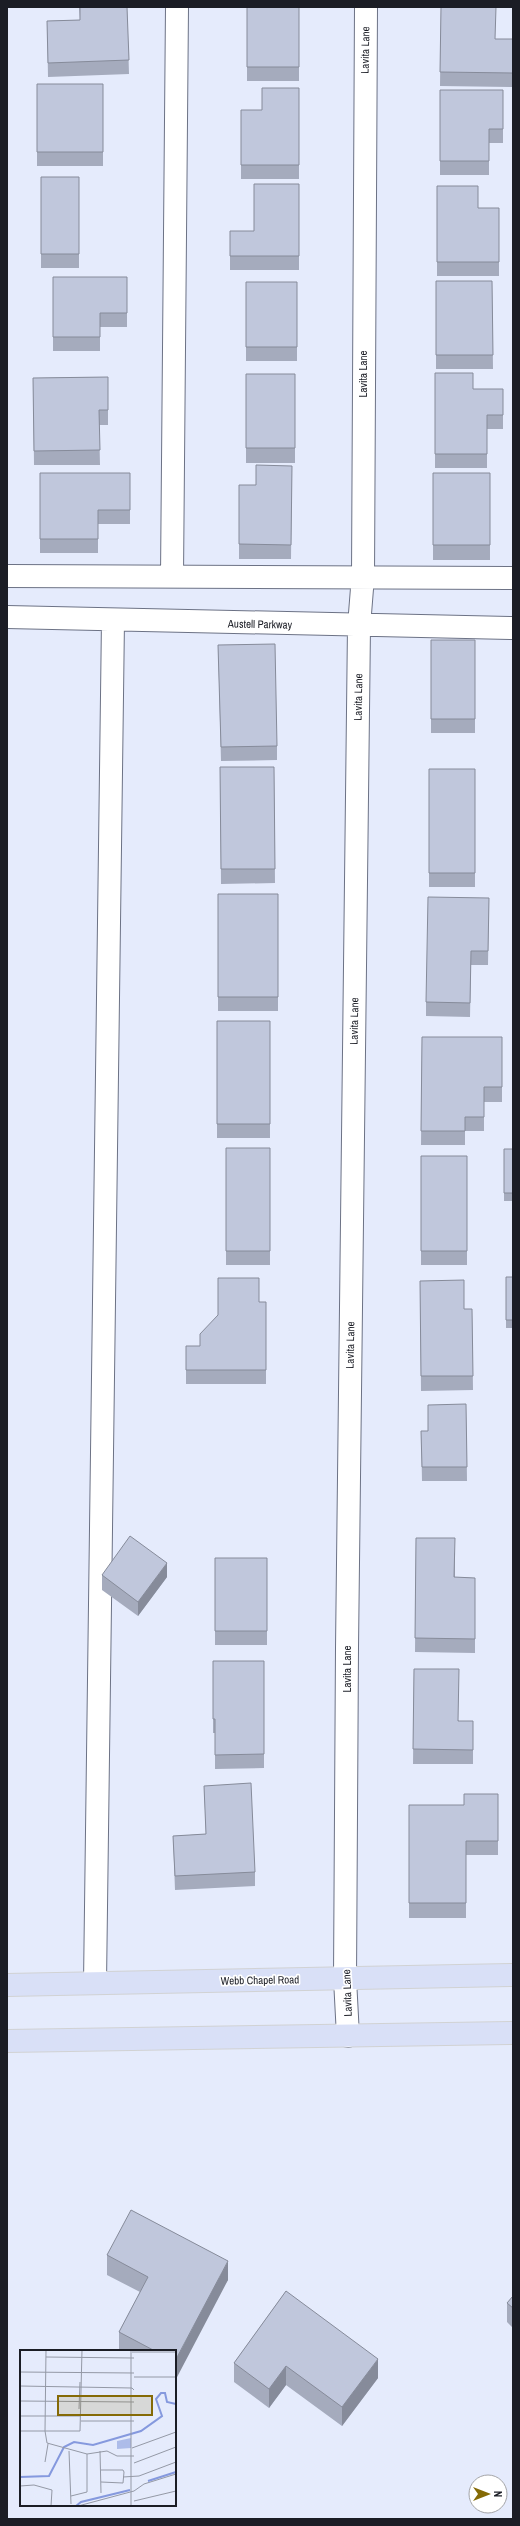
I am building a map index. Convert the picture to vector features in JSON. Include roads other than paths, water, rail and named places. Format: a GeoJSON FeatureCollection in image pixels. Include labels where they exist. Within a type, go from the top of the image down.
{"type":"FeatureCollection","features":[{"type":"Feature","properties":{"kind":"main road","name":"Webb Chapel Road"},"geometry":{"type":"LineString","coordinates":[[7,1985],[513,1975]]}},
{"type":"Feature","properties":{"kind":"main road"},"geometry":{"type":"LineString","coordinates":[[7,2041],[513,2033]]}},
{"type":"Feature","properties":{"kind":"street"},"geometry":{"type":"LineString","coordinates":[[172,576],[177,7]]}},
{"type":"Feature","properties":{"kind":"street","name":"Lavita Lane"},"geometry":{"type":"LineString","coordinates":[[348,2036],[345,1979],[347,1648],[359,626],[363,576],[366,7]]}},
{"type":"Feature","properties":{"kind":"street"},"geometry":{"type":"LineString","coordinates":[[7,576],[363,576],[513,578]]}},
{"type":"Feature","properties":{"kind":"street","name":"Austell Parkway"},"geometry":{"type":"LineString","coordinates":[[7,618],[513,628]]}},
{"type":"Feature","properties":{"kind":"street"},"geometry":{"type":"LineString","coordinates":[[96,1983],[114,620]]}}]}
